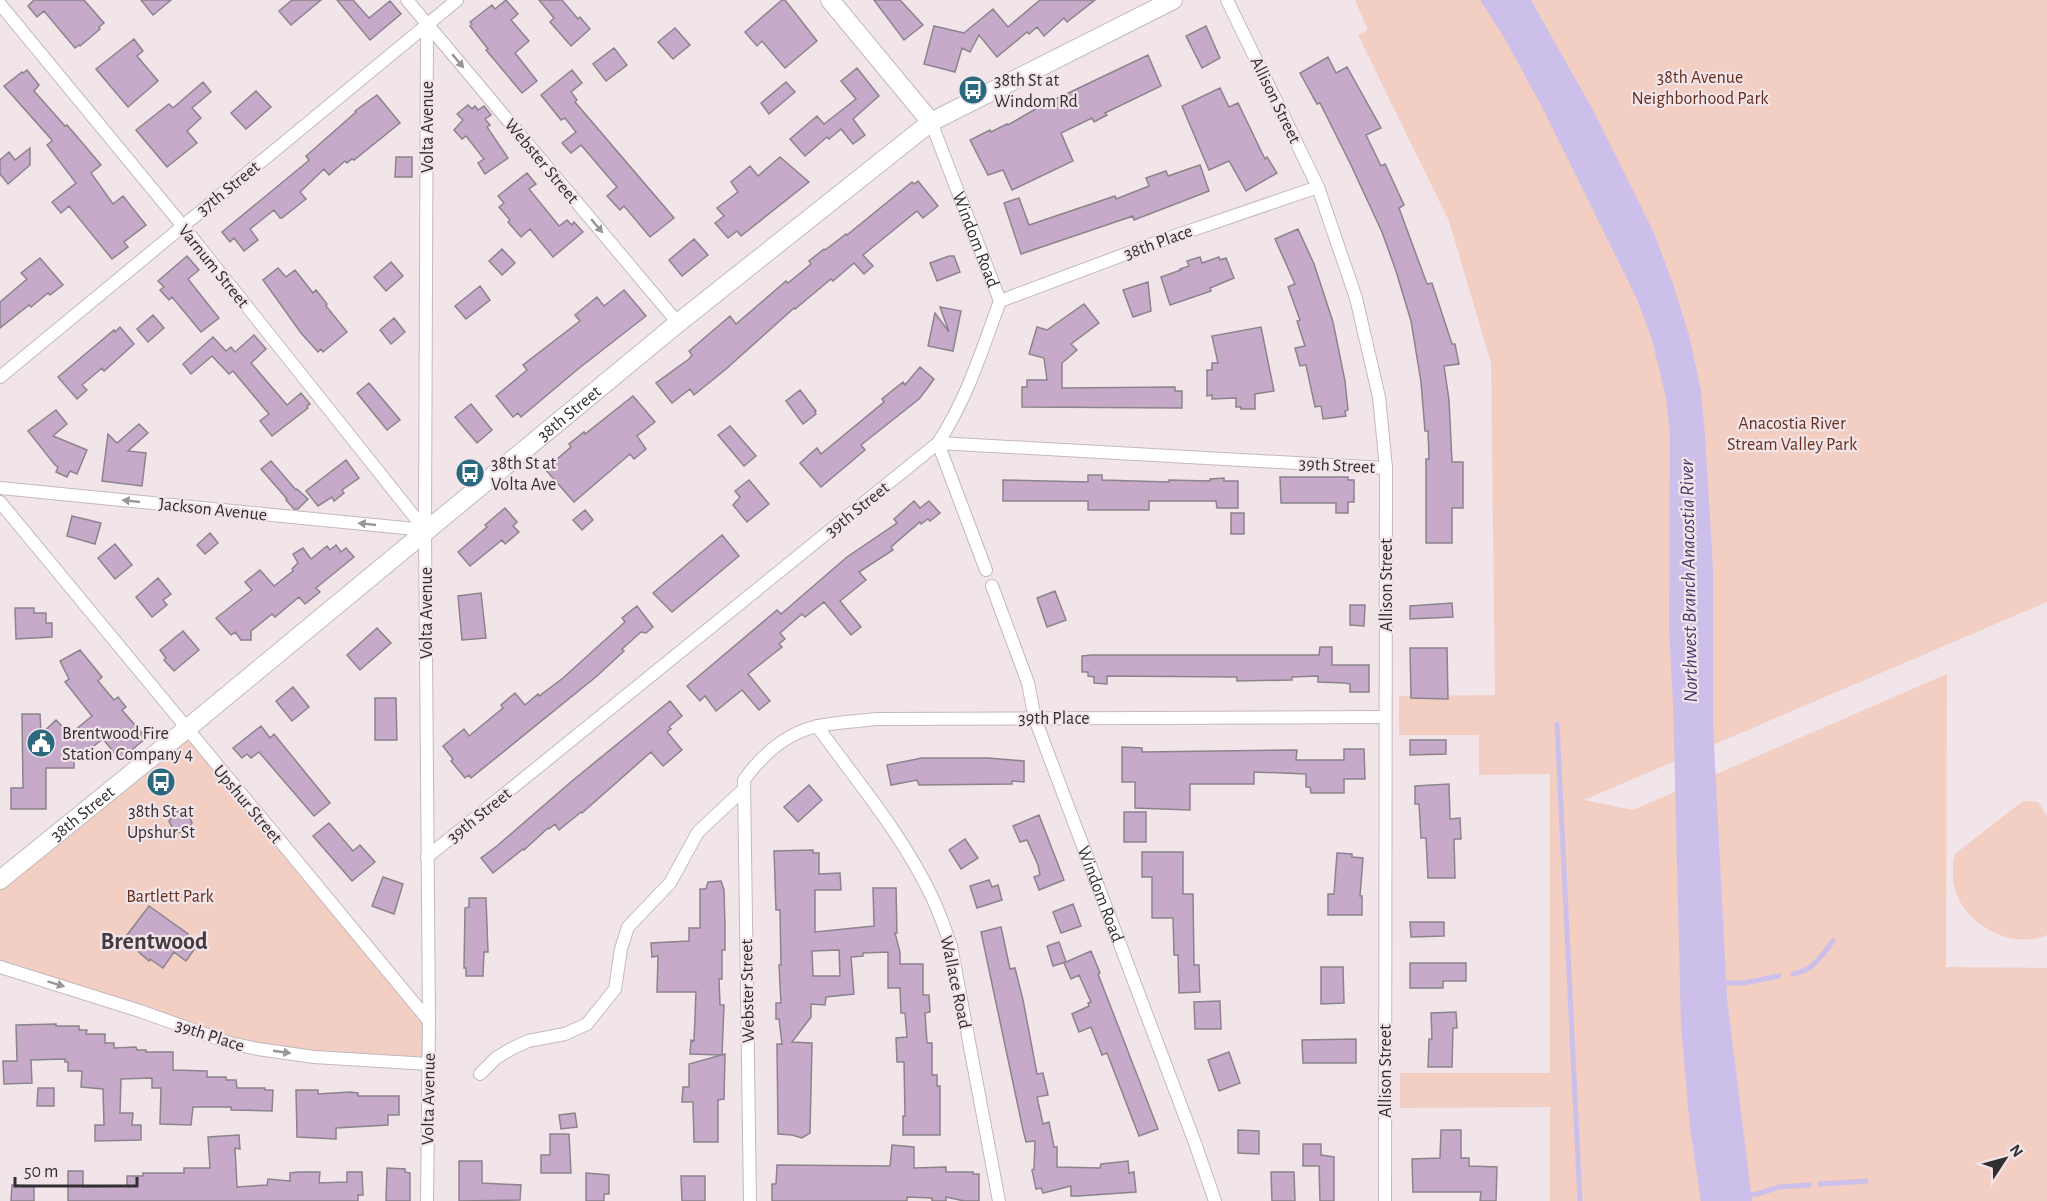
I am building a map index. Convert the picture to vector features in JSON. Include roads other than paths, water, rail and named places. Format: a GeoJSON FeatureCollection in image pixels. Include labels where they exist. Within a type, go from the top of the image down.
{"type":"FeatureCollection","features":[{"type":"Feature","properties":{"kind":"main road","name":"Windom Road"},"geometry":{"type":"LineString","coordinates":[[830,0],[932,122]]}},
{"type":"Feature","properties":{"kind":"main road","name":"38th Street"},"geometry":{"type":"LineString","coordinates":[[0,880],[678,323],[932,122],[1173,0]]}},
{"type":"Feature","properties":{"kind":"street","name":"Webster Street"},"geometry":{"type":"LineString","coordinates":[[407,0],[678,323]]}},
{"type":"Feature","properties":{"kind":"street","name":"37th Street"},"geometry":{"type":"LineString","coordinates":[[0,377],[457,0]]}},
{"type":"Feature","properties":{"kind":"street","name":"Allison Street"},"geometry":{"type":"LineString","coordinates":[[1227,0],[1318,187],[1356,298],[1379,397],[1386,468],[1385,1201]]}},
{"type":"Feature","properties":{"kind":"street","name":"Varnum Street"},"geometry":{"type":"LineString","coordinates":[[0,4],[182,225],[425,530]]}},
{"type":"Feature","properties":{"kind":"street","name":"Volta Avenue"},"geometry":{"type":"LineString","coordinates":[[427,1201],[429,1021],[425,530],[428,25]]}},
{"type":"Feature","properties":{"kind":"street","name":"Windom Road"},"geometry":{"type":"LineString","coordinates":[[932,122],[999,301],[973,375],[954,419],[938,443]]}},
{"type":"Feature","properties":{"kind":"street","name":"38th Place"},"geometry":{"type":"LineString","coordinates":[[999,301],[1163,240],[1318,187]]}},
{"type":"Feature","properties":{"kind":"street","name":"39th Street"},"geometry":{"type":"LineString","coordinates":[[427,857],[938,443],[1386,468]]}},
{"type":"Feature","properties":{"kind":"street"},"geometry":{"type":"LineString","coordinates":[[938,443],[986,570]]}},
{"type":"Feature","properties":{"kind":"street","name":"Jackson Avenue"},"geometry":{"type":"LineString","coordinates":[[0,488],[425,530]]}},
{"type":"Feature","properties":{"kind":"street","name":"Upshur Street"},"geometry":{"type":"LineString","coordinates":[[0,502],[429,1021]]}},
{"type":"Feature","properties":{"kind":"street","name":"Windom Road"},"geometry":{"type":"LineString","coordinates":[[992,586],[1028,683],[1035,719],[1215,1201]]}},
{"type":"Feature","properties":{"kind":"street","name":"39th Place"},"geometry":{"type":"LineString","coordinates":[[480,1074],[496,1058],[528,1041],[566,1034],[587,1024],[615,990],[621,949],[628,927],[670,883],[698,832],[744,785],[764,755],[782,742],[817,726],[878,719],[1385,717]]}},
{"type":"Feature","properties":{"kind":"street","name":"Wallace Road"},"geometry":{"type":"LineString","coordinates":[[817,726],[903,846],[941,917],[951,946],[999,1201]]}},
{"type":"Feature","properties":{"kind":"street","name":"Webster Street"},"geometry":{"type":"LineString","coordinates":[[744,785],[750,1201]]}},
{"type":"Feature","properties":{"kind":"street","name":"39th Place"},"geometry":{"type":"LineString","coordinates":[[0,966],[230,1043],[314,1057],[429,1065]]}},
{"type":"Feature","properties":{"kind":"water","name":"Northwest Branch Anacostia River"},"geometry":{"type":"Polygon","coordinates":[[[1480,0],[1531,0],[1593,110],[1654,233],[1689,335],[1701,391],[1713,569],[1713,724],[1727,998],[1752,1201],[1701,1201],[1690,1128],[1681,1026],[1669,628],[1670,437],[1666,397],[1652,340],[1637,299],[1542,107],[1505,39],[1480,0]]]}},
{"type":"Feature","properties":{"kind":"waterway"},"geometry":{"type":"LineString","coordinates":[[1557,724],[1580,1201]]}},
{"type":"Feature","properties":{"kind":"waterway"},"geometry":{"type":"LineString","coordinates":[[1793,974],[1811,966],[1833,941]]}},
{"type":"Feature","properties":{"kind":"waterway"},"geometry":{"type":"LineString","coordinates":[[1722,983],[1744,983],[1779,976]]}},
{"type":"Feature","properties":{"kind":"waterway"},"geometry":{"type":"LineString","coordinates":[[1820,1184],[1866,1181]]}},
{"type":"Feature","properties":{"kind":"waterway"},"geometry":{"type":"LineString","coordinates":[[1746,1195],[1779,1187],[1809,1185]]}},
{"type":"Feature","properties":{"kind":"place","name":"38th St at Windom Rd"},"geometry":{"type":"Point","coordinates":[973,90]}},
{"type":"Feature","properties":{"kind":"place","name":"38th St at Volta Ave"},"geometry":{"type":"Point","coordinates":[470,473]}},
{"type":"Feature","properties":{"kind":"place","name":"Brentwood Fire Station Company 4"},"geometry":{"type":"Point","coordinates":[41,743]}},
{"type":"Feature","properties":{"kind":"place","name":"38th St at Upshur St"},"geometry":{"type":"Point","coordinates":[161,782]}},
{"type":"Feature","properties":{"kind":"district","name":"Brentwood"},"geometry":{"type":"Point","coordinates":[154,941]}},
{"type":"Feature","properties":{"kind":"park label","name":"38th Avenue Neighborhood Park"},"geometry":{"type":"Point","coordinates":[1700,88]}},
{"type":"Feature","properties":{"kind":"park label","name":"Anacostia River Stream Valley Park"},"geometry":{"type":"Point","coordinates":[1792,433]}},
{"type":"Feature","properties":{"kind":"park label","name":"Bartlett Park"},"geometry":{"type":"Point","coordinates":[170,896]}}]}
